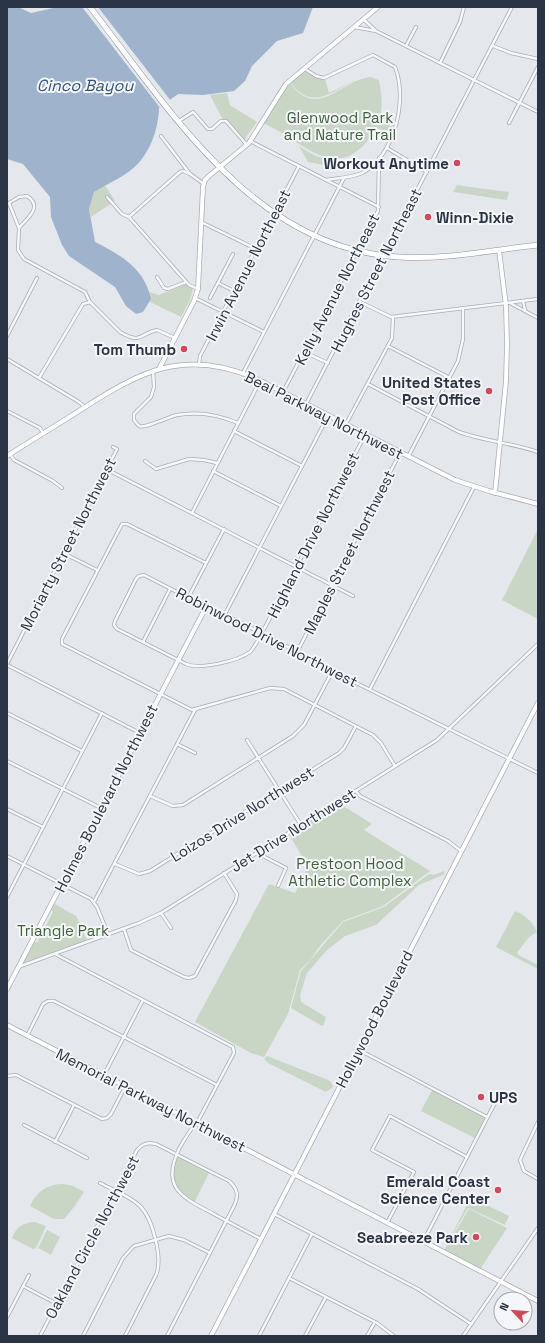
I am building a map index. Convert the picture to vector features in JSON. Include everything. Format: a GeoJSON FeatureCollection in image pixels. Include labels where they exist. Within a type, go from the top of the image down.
{"type":"FeatureCollection","features":[{"type":"Feature","properties":{"kind":"highway"},"geometry":{"type":"LineString","coordinates":[[90,7],[197,145],[274,213],[313,235],[357,251],[384,256],[430,257],[538,245]]}},
{"type":"Feature","properties":{"kind":"street"},"geometry":{"type":"LineString","coordinates":[[159,369],[195,298],[198,289],[201,222],[205,180],[219,166],[247,146],[280,90],[378,7]]}},
{"type":"Feature","properties":{"kind":"street"},"geometry":{"type":"LineString","coordinates":[[440,63],[460,22],[464,7]]}},
{"type":"Feature","properties":{"kind":"street","name":"Hughes Street Northeast"},"geometry":{"type":"LineString","coordinates":[[306,404],[512,7]]}},
{"type":"Feature","properties":{"kind":"street"},"geometry":{"type":"LineString","coordinates":[[363,19],[376,31],[538,112]]}},
{"type":"Feature","properties":{"kind":"street"},"geometry":{"type":"LineString","coordinates":[[354,27],[376,31]]}},
{"type":"Feature","properties":{"kind":"street"},"geometry":{"type":"LineString","coordinates":[[406,46],[416,27]]}},
{"type":"Feature","properties":{"kind":"street"},"geometry":{"type":"LineString","coordinates":[[493,46],[511,53],[538,59]]}},
{"type":"Feature","properties":{"kind":"street"},"geometry":{"type":"LineString","coordinates":[[304,69],[318,77],[324,78],[372,55],[394,66],[400,94],[401,107],[387,148],[379,158],[362,173],[326,180]]}},
{"type":"Feature","properties":{"kind":"street"},"geometry":{"type":"LineString","coordinates":[[509,123],[538,67]]}},
{"type":"Feature","properties":{"kind":"street"},"geometry":{"type":"LineString","coordinates":[[179,121],[193,112],[208,129],[212,129],[221,121],[226,121],[247,146]]}},
{"type":"Feature","properties":{"kind":"street"},"geometry":{"type":"LineString","coordinates":[[161,136],[190,174]]}},
{"type":"Feature","properties":{"kind":"street"},"geometry":{"type":"LineString","coordinates":[[250,141],[379,207]]}},
{"type":"Feature","properties":{"kind":"street"},"geometry":{"type":"LineString","coordinates":[[387,148],[427,172]]}},
{"type":"Feature","properties":{"kind":"street","name":"Kelly Avenue Northeast"},"geometry":{"type":"LineString","coordinates":[[284,392],[379,207],[379,158]]}},
{"type":"Feature","properties":{"kind":"street","name":"Irwin Avenue Northeast"},"geometry":{"type":"LineString","coordinates":[[199,365],[200,356],[299,166]]}},
{"type":"Feature","properties":{"kind":"street"},"geometry":{"type":"LineString","coordinates":[[129,217],[180,172],[183,171],[190,174],[204,184]]}},
{"type":"Feature","properties":{"kind":"street"},"geometry":{"type":"LineString","coordinates":[[243,373],[344,177]]}},
{"type":"Feature","properties":{"kind":"street"},"geometry":{"type":"LineString","coordinates":[[19,228],[33,212],[32,201],[27,196],[18,197],[9,203],[19,228],[18,250],[24,259],[85,292],[90,302],[126,336],[140,338],[157,330],[175,338]]}},
{"type":"Feature","properties":{"kind":"street"},"geometry":{"type":"LineString","coordinates":[[107,197],[124,215],[129,217],[184,283],[198,289]]}},
{"type":"Feature","properties":{"kind":"street"},"geometry":{"type":"LineString","coordinates":[[201,222],[256,249]]}},
{"type":"Feature","properties":{"kind":"street"},"geometry":{"type":"LineString","coordinates":[[495,493],[507,364],[508,303],[499,250]]}},
{"type":"Feature","properties":{"kind":"street"},"geometry":{"type":"LineString","coordinates":[[210,298],[233,254]]}},
{"type":"Feature","properties":{"kind":"street"},"geometry":{"type":"LineString","coordinates":[[158,277],[166,289],[176,287],[184,283]]}},
{"type":"Feature","properties":{"kind":"street"},"geometry":{"type":"LineString","coordinates":[[7,336],[37,278]]}},
{"type":"Feature","properties":{"kind":"street"},"geometry":{"type":"LineString","coordinates":[[218,283],[234,291]]}},
{"type":"Feature","properties":{"kind":"street"},"geometry":{"type":"LineString","coordinates":[[195,298],[264,332]]}},
{"type":"Feature","properties":{"kind":"street"},"geometry":{"type":"LineString","coordinates":[[360,302],[389,317],[393,317],[538,299]]}},
{"type":"Feature","properties":{"kind":"street"},"geometry":{"type":"LineString","coordinates":[[523,301],[525,311]]}},
{"type":"Feature","properties":{"kind":"street"},"geometry":{"type":"LineString","coordinates":[[39,378],[83,304],[90,302]]}},
{"type":"Feature","properties":{"kind":"street"},"geometry":{"type":"LineString","coordinates":[[508,303],[538,318]]}},
{"type":"Feature","properties":{"kind":"street"},"geometry":{"type":"LineString","coordinates":[[408,457],[458,361],[462,346],[463,308]]}},
{"type":"Feature","properties":{"kind":"street"},"geometry":{"type":"LineString","coordinates":[[345,425],[388,346],[393,333],[393,317]]}},
{"type":"Feature","properties":{"kind":"street"},"geometry":{"type":"LineString","coordinates":[[388,346],[450,378]]}},
{"type":"Feature","properties":{"kind":"street"},"geometry":{"type":"LineString","coordinates":[[304,352],[328,363]]}},
{"type":"Feature","properties":{"kind":"street"},"geometry":{"type":"LineString","coordinates":[[7,359],[85,407]]}},
{"type":"Feature","properties":{"kind":"street","name":"Beal Parkway Northwest"},"geometry":{"type":"LineString","coordinates":[[9,455],[126,382],[153,370],[199,365],[220,367],[243,373],[284,392],[439,473],[474,487],[538,504]]}},
{"type":"Feature","properties":{"kind":"street"},"geometry":{"type":"LineString","coordinates":[[153,370],[154,382],[151,397],[134,414],[134,420],[140,427],[145,427],[172,416],[195,413],[215,416],[238,423]]}},
{"type":"Feature","properties":{"kind":"street"},"geometry":{"type":"LineString","coordinates":[[192,513],[260,381]]}},
{"type":"Feature","properties":{"kind":"street"},"geometry":{"type":"LineString","coordinates":[[368,384],[429,417],[467,435],[538,452]]}},
{"type":"Feature","properties":{"kind":"street"},"geometry":{"type":"LineString","coordinates":[[7,411],[40,428],[43,433]]}},
{"type":"Feature","properties":{"kind":"street"},"geometry":{"type":"LineString","coordinates":[[225,614],[328,416]]}},
{"type":"Feature","properties":{"kind":"street"},"geometry":{"type":"LineString","coordinates":[[234,431],[302,466]]}},
{"type":"Feature","properties":{"kind":"street","name":"Highland Drive Northwest"},"geometry":{"type":"LineString","coordinates":[[178,660],[198,667],[242,656],[252,650],[365,435]]}},
{"type":"Feature","properties":{"kind":"street","name":"Moriarty Street Northwest"},"geometry":{"type":"LineString","coordinates":[[7,665],[116,449],[113,447]]}},
{"type":"Feature","properties":{"kind":"street","name":"Maples Street Northwest"},"geometry":{"type":"LineString","coordinates":[[297,652],[400,453]]}},
{"type":"Feature","properties":{"kind":"street"},"geometry":{"type":"LineString","coordinates":[[9,455],[14,460],[54,480],[62,488]]}},
{"type":"Feature","properties":{"kind":"street"},"geometry":{"type":"LineString","coordinates":[[145,461],[156,469],[189,459],[218,463]]}},
{"type":"Feature","properties":{"kind":"street"},"geometry":{"type":"LineString","coordinates":[[106,469],[353,596]]}},
{"type":"Feature","properties":{"kind":"street"},"geometry":{"type":"LineString","coordinates":[[213,471],[281,506]]}},
{"type":"Feature","properties":{"kind":"street"},"geometry":{"type":"LineString","coordinates":[[370,689],[474,487]]}},
{"type":"Feature","properties":{"kind":"street"},"geometry":{"type":"LineString","coordinates":[[206,563],[125,524],[120,527],[97,570],[62,639],[62,644],[183,707],[195,709],[273,688],[284,689],[376,737],[395,766]]}},
{"type":"Feature","properties":{"kind":"street"},"geometry":{"type":"LineString","coordinates":[[188,598],[224,529]]}},
{"type":"Feature","properties":{"kind":"street"},"geometry":{"type":"LineString","coordinates":[[63,553],[97,570]]}},
{"type":"Feature","properties":{"kind":"street","name":"Robinwood Drive Northwest"},"geometry":{"type":"LineString","coordinates":[[178,660],[117,629],[114,625],[132,586],[137,577],[141,575],[206,607],[225,614],[297,652],[538,773]]}},
{"type":"Feature","properties":{"kind":"street"},"geometry":{"type":"LineString","coordinates":[[143,642],[170,589]]}},
{"type":"Feature","properties":{"kind":"street","name":"Holmes Boulevard Northwest"},"geometry":{"type":"LineString","coordinates":[[7,989],[206,607]]}},
{"type":"Feature","properties":{"kind":"street","name":"Jet Drive Northwest"},"geometry":{"type":"LineString","coordinates":[[18,967],[124,929],[161,912],[257,853],[433,742],[450,728],[538,644]]}},
{"type":"Feature","properties":{"kind":"street"},"geometry":{"type":"LineString","coordinates":[[7,665],[140,733]]}},
{"type":"Feature","properties":{"kind":"street"},"geometry":{"type":"LineString","coordinates":[[150,796],[173,806],[183,805],[296,734],[304,725],[333,670]]}},
{"type":"Feature","properties":{"kind":"street","name":"Hollywood Boulevard"},"geometry":{"type":"LineString","coordinates":[[210,1336],[538,703]]}},
{"type":"Feature","properties":{"kind":"street"},"geometry":{"type":"LineString","coordinates":[[94,902],[195,709]]}},
{"type":"Feature","properties":{"kind":"street"},"geometry":{"type":"LineString","coordinates":[[7,713],[82,751]]}},
{"type":"Feature","properties":{"kind":"street"},"geometry":{"type":"LineString","coordinates":[[7,897],[102,713]]}},
{"type":"Feature","properties":{"kind":"street","name":"Loizos Drive Northwest"},"geometry":{"type":"LineString","coordinates":[[115,864],[133,873],[141,874],[150,871],[339,753],[344,748],[356,726]]}},
{"type":"Feature","properties":{"kind":"street"},"geometry":{"type":"LineString","coordinates":[[247,740],[301,825]]}},
{"type":"Feature","properties":{"kind":"street"},"geometry":{"type":"LineString","coordinates":[[177,744],[194,753]]}},
{"type":"Feature","properties":{"kind":"street"},"geometry":{"type":"LineString","coordinates":[[7,761],[101,808]]}},
{"type":"Feature","properties":{"kind":"street"},"geometry":{"type":"LineString","coordinates":[[356,791],[360,796],[448,841],[461,851]]}},
{"type":"Feature","properties":{"kind":"street"},"geometry":{"type":"LineString","coordinates":[[7,808],[44,827]]}},
{"type":"Feature","properties":{"kind":"street"},"geometry":{"type":"LineString","coordinates":[[257,853],[286,868],[278,886]]}},
{"type":"Feature","properties":{"kind":"street"},"geometry":{"type":"LineString","coordinates":[[7,856],[94,902],[108,934]]}},
{"type":"Feature","properties":{"kind":"street"},"geometry":{"type":"LineString","coordinates":[[124,929],[132,950],[184,977],[189,978],[195,976],[236,900],[235,891],[224,873]]}},
{"type":"Feature","properties":{"kind":"street"},"geometry":{"type":"LineString","coordinates":[[161,912],[171,928]]}},
{"type":"Feature","properties":{"kind":"street"},"geometry":{"type":"LineString","coordinates":[[54,954],[233,1048],[234,1053],[196,1124],[189,1131],[173,1162],[172,1175],[174,1185],[179,1193],[188,1201],[261,1239]]}},
{"type":"Feature","properties":{"kind":"street"},"geometry":{"type":"LineString","coordinates":[[27,1036],[43,1004],[50,1000],[124,1036],[217,1085]]}},
{"type":"Feature","properties":{"kind":"street"},"geometry":{"type":"LineString","coordinates":[[104,1075],[143,1000]]}},
{"type":"Feature","properties":{"kind":"street","name":"Memorial Parkway Northwest"},"geometry":{"type":"LineString","coordinates":[[7,1025],[538,1302]]}},
{"type":"Feature","properties":{"kind":"street"},"geometry":{"type":"LineString","coordinates":[[358,1050],[488,1117]]}},
{"type":"Feature","properties":{"kind":"street"},"geometry":{"type":"LineString","coordinates":[[7,1076],[16,1075],[99,1118],[107,1118],[111,1114],[125,1087]]}},
{"type":"Feature","properties":{"kind":"street"},"geometry":{"type":"LineString","coordinates":[[423,1242],[499,1095]]}},
{"type":"Feature","properties":{"kind":"street"},"geometry":{"type":"LineString","coordinates":[[56,1142],[74,1105]]}},
{"type":"Feature","properties":{"kind":"street"},"geometry":{"type":"LineString","coordinates":[[387,1223],[414,1172],[372,1150],[390,1116],[467,1157]]}},
{"type":"Feature","properties":{"kind":"street"},"geometry":{"type":"LineString","coordinates":[[538,1122],[520,1160],[524,1171],[538,1179]]}},
{"type":"Feature","properties":{"kind":"street"},"geometry":{"type":"LineString","coordinates":[[24,1125],[87,1158]]}},
{"type":"Feature","properties":{"kind":"street","name":"Oakland Circle Northwest"},"geometry":{"type":"LineString","coordinates":[[40,1336],[140,1146],[149,1142],[177,1154],[234,1186],[237,1193],[237,1199],[227,1221],[167,1336]]}},
{"type":"Feature","properties":{"kind":"street"},"geometry":{"type":"LineString","coordinates":[[100,1183],[133,1200],[143,1210],[154,1238],[159,1257],[158,1270],[125,1336]]}},
{"type":"Feature","properties":{"kind":"street"},"geometry":{"type":"LineString","coordinates":[[274,1214],[418,1289],[471,1324]]}},
{"type":"Feature","properties":{"kind":"street"},"geometry":{"type":"LineString","coordinates":[[463,1336],[499,1282],[538,1228]]}},
{"type":"Feature","properties":{"kind":"street"},"geometry":{"type":"LineString","coordinates":[[259,1336],[312,1234]]}},
{"type":"Feature","properties":{"kind":"street"},"geometry":{"type":"LineString","coordinates":[[83,1336],[125,1255],[134,1246],[154,1238],[169,1236],[177,1237],[210,1253]]}},
{"type":"Feature","properties":{"kind":"street"},"geometry":{"type":"LineString","coordinates":[[7,1317],[29,1275]]}},
{"type":"Feature","properties":{"kind":"street"},"geometry":{"type":"LineString","coordinates":[[289,1278],[374,1322],[394,1336]]}},
{"type":"Feature","properties":{"kind":"street"},"geometry":{"type":"LineString","coordinates":[[23,1286],[57,1304]]}},
{"type":"Feature","properties":{"kind":"street"},"geometry":{"type":"LineString","coordinates":[[305,1336],[326,1297]]}},
{"type":"Feature","properties":{"kind":"street"},"geometry":{"type":"LineString","coordinates":[[367,1336],[374,1322]]}},
{"type":"Feature","properties":{"kind":"green space"},"geometry":{"type":"Polygon","coordinates":[[[304,71],[318,78],[325,79],[329,93],[355,80],[329,94],[313,98],[298,91],[290,82],[304,71]]]}},
{"type":"Feature","properties":{"kind":"green space","name":"Glenwood Park and Nature Trail"},"geometry":{"type":"Polygon","coordinates":[[[370,77],[379,80],[382,101],[379,122],[393,127],[390,133],[377,128],[362,146],[348,156],[335,159],[322,156],[263,123],[289,82],[300,93],[310,98],[319,99],[329,96],[359,80],[370,77]]]}},
{"type":"Feature","properties":{"kind":"green space"},"geometry":{"type":"Polygon","coordinates":[[[227,93],[230,105],[257,122],[244,140],[229,122],[223,120],[210,95],[227,93]]]}},
{"type":"Feature","properties":{"kind":"green space"},"geometry":{"type":"Polygon","coordinates":[[[299,146],[317,157],[338,159],[324,165],[308,162],[299,146]]]}},
{"type":"Feature","properties":{"kind":"green space"},"geometry":{"type":"Polygon","coordinates":[[[105,185],[115,201],[91,217],[89,209],[94,191],[105,185]]]}},
{"type":"Feature","properties":{"kind":"green space"},"geometry":{"type":"Polygon","coordinates":[[[457,185],[509,192],[507,200],[453,192],[457,185]]]}},
{"type":"Feature","properties":{"kind":"green space"},"geometry":{"type":"Polygon","coordinates":[[[186,284],[193,289],[190,300],[181,317],[150,302],[149,292],[159,295],[186,284]]]}},
{"type":"Feature","properties":{"kind":"green space"},"geometry":{"type":"Polygon","coordinates":[[[537,531],[538,532],[538,619],[502,600],[537,531]]]}},
{"type":"Feature","properties":{"kind":"green space","name":"Prestoon Hood Athletic Complex"},"geometry":{"type":"Polygon","coordinates":[[[337,802],[372,824],[364,830],[430,871],[383,906],[343,921],[300,970],[288,1014],[264,1057],[251,1053],[195,1022],[269,884],[295,893],[308,866],[288,833],[337,802]]]}},
{"type":"Feature","properties":{"kind":"green space"},"geometry":{"type":"Polygon","coordinates":[[[444,871],[445,874],[419,885],[376,925],[345,936],[327,950],[307,973],[300,995],[301,1002],[326,1017],[322,1026],[291,1008],[301,971],[343,922],[384,907],[429,874],[434,875],[444,871]]]}},
{"type":"Feature","properties":{"kind":"green space","name":"Triangle Park"},"geometry":{"type":"Polygon","coordinates":[[[53,903],[76,916],[87,940],[22,963],[34,941],[37,943],[52,914],[53,911],[50,910],[53,903]]]}},
{"type":"Feature","properties":{"kind":"green space"},"geometry":{"type":"Polygon","coordinates":[[[515,911],[528,919],[537,932],[529,937],[517,953],[538,965],[538,969],[496,947],[515,911]]]}},
{"type":"Feature","properties":{"kind":"green space"},"geometry":{"type":"Polygon","coordinates":[[[267,1056],[328,1080],[331,1082],[333,1087],[326,1092],[268,1063],[264,1059],[267,1056]]]}},
{"type":"Feature","properties":{"kind":"green space"},"geometry":{"type":"Polygon","coordinates":[[[432,1090],[485,1118],[475,1138],[421,1111],[432,1090]]]}},
{"type":"Feature","properties":{"kind":"green space"},"geometry":{"type":"Polygon","coordinates":[[[178,1157],[209,1173],[194,1203],[183,1194],[173,1177],[174,1163],[178,1157]]]}},
{"type":"Feature","properties":{"kind":"green space"},"geometry":{"type":"Polygon","coordinates":[[[63,1184],[73,1186],[84,1192],[64,1219],[54,1219],[30,1206],[35,1197],[47,1187],[63,1184]]]}},
{"type":"Feature","properties":{"kind":"green space"},"geometry":{"type":"Polygon","coordinates":[[[471,1197],[509,1216],[505,1225],[468,1208],[448,1242],[471,1197]]]}},
{"type":"Feature","properties":{"kind":"green space","name":"Seabreeze Park"},"geometry":{"type":"Polygon","coordinates":[[[469,1209],[507,1228],[479,1271],[443,1252],[469,1209]]]}},
{"type":"Feature","properties":{"kind":"green space"},"geometry":{"type":"Polygon","coordinates":[[[35,1222],[46,1226],[36,1248],[33,1249],[12,1238],[18,1228],[27,1223],[35,1222]]]}},
{"type":"Feature","properties":{"kind":"green space"},"geometry":{"type":"Polygon","coordinates":[[[47,1230],[60,1237],[51,1255],[38,1248],[47,1230]]]}},
{"type":"Feature","properties":{"kind":"water","name":"Cinco Bayou"},"geometry":{"type":"Polygon","coordinates":[[[7,7],[18,7],[31,13],[58,7],[313,7],[303,33],[277,41],[252,66],[245,81],[234,91],[203,95],[178,94],[159,108],[157,127],[154,136],[141,160],[127,173],[94,192],[89,209],[95,242],[123,258],[138,271],[148,288],[151,299],[143,312],[136,314],[126,306],[115,287],[69,256],[62,245],[51,217],[50,197],[23,164],[7,159],[7,7]]]}},
{"type":"Feature","properties":{"kind":"pier"},"geometry":{"type":"Polygon","coordinates":[[[82,7],[98,7],[171,101],[161,109],[82,7]]]}},
{"type":"Feature","properties":{"kind":"place","name":"Workout Anytime"},"geometry":{"type":"Point","coordinates":[457,163]}},
{"type":"Feature","properties":{"kind":"place","name":"Winn-Dixie"},"geometry":{"type":"Point","coordinates":[428,217]}},
{"type":"Feature","properties":{"kind":"place","name":"Tom Thumb"},"geometry":{"type":"Point","coordinates":[184,349]}},
{"type":"Feature","properties":{"kind":"place","name":"United States Post Office"},"geometry":{"type":"Point","coordinates":[489,391]}},
{"type":"Feature","properties":{"kind":"place","name":"UPS"},"geometry":{"type":"Point","coordinates":[481,1097]}},
{"type":"Feature","properties":{"kind":"place","name":"Emerald Coast Science Center"},"geometry":{"type":"Point","coordinates":[498,1190]}},
{"type":"Feature","properties":{"kind":"place","name":"Seabreeze Park"},"geometry":{"type":"Point","coordinates":[476,1237]}}]}
